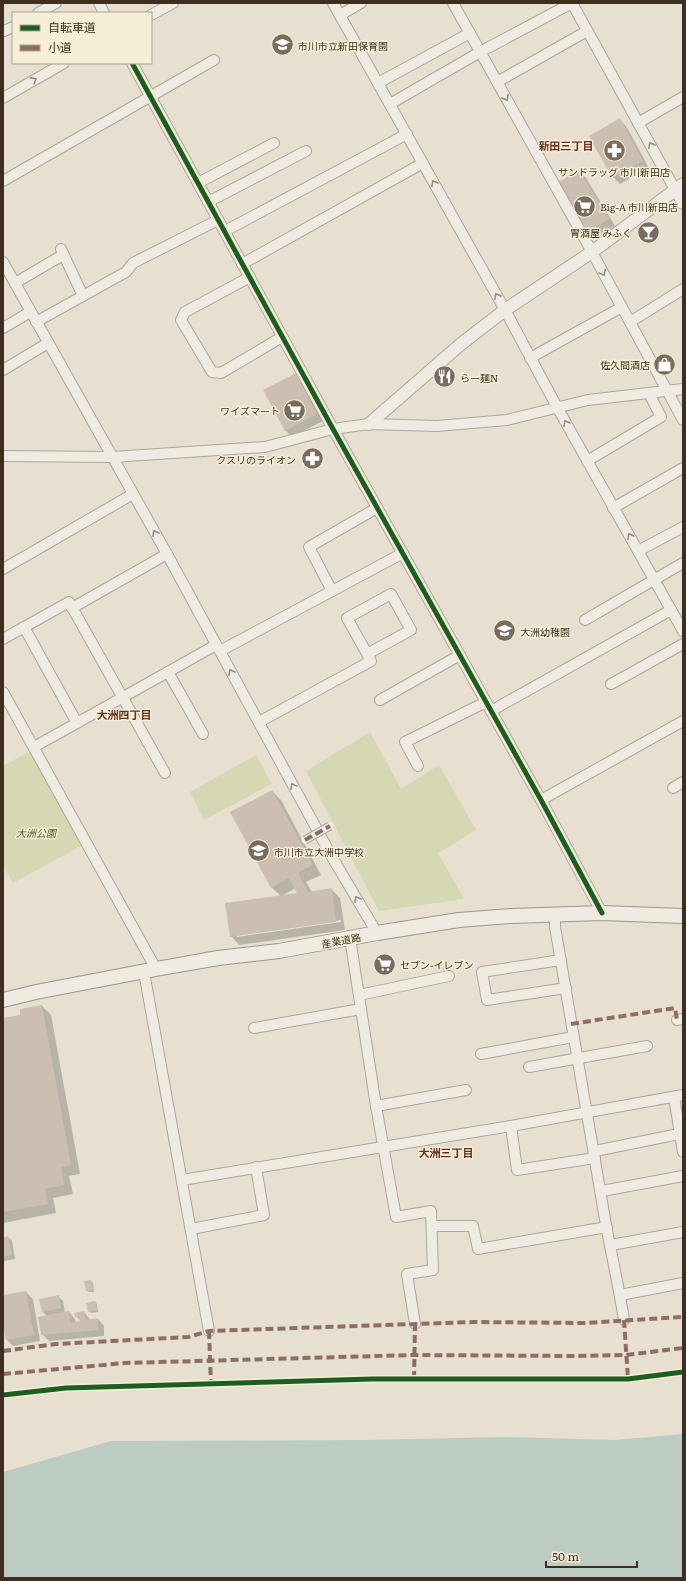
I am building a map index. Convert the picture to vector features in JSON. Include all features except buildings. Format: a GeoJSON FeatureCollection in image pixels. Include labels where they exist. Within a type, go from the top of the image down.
{"type":"FeatureCollection","features":[{"type":"Feature","properties":{"kind":"main road","name":"産業道路"},"geometry":{"type":"LineString","coordinates":[[3,1000],[36,992],[218,958],[279,951],[376,933],[459,920],[555,914],[602,913],[683,916]]}},
{"type":"Feature","properties":{"kind":"street"},"geometry":{"type":"LineString","coordinates":[[40,12],[56,3]]}},
{"type":"Feature","properties":{"kind":"street"},"geometry":{"type":"LineString","coordinates":[[99,3],[104,12]]}},
{"type":"Feature","properties":{"kind":"street"},"geometry":{"type":"LineString","coordinates":[[152,14],[173,3]]}},
{"type":"Feature","properties":{"kind":"street"},"geometry":{"type":"LineString","coordinates":[[333,3],[505,310],[613,508],[671,610],[682,625]]}},
{"type":"Feature","properties":{"kind":"street"},"geometry":{"type":"LineString","coordinates":[[340,15],[361,3]]}},
{"type":"Feature","properties":{"kind":"street"},"geometry":{"type":"LineString","coordinates":[[453,3],[592,252],[683,420]]}},
{"type":"Feature","properties":{"kind":"street"},"geometry":{"type":"LineString","coordinates":[[390,104],[480,52],[572,3],[638,123],[679,187],[683,204]]}},
{"type":"Feature","properties":{"kind":"street"},"geometry":{"type":"LineString","coordinates":[[497,82],[587,31]]}},
{"type":"Feature","properties":{"kind":"street"},"geometry":{"type":"LineString","coordinates":[[378,83],[470,33]]}},
{"type":"Feature","properties":{"kind":"street"},"geometry":{"type":"LineString","coordinates":[[3,181],[214,60]]}},
{"type":"Feature","properties":{"kind":"street"},"geometry":{"type":"LineString","coordinates":[[3,98],[62,64]]}},
{"type":"Feature","properties":{"kind":"street"},"geometry":{"type":"LineString","coordinates":[[133,64],[282,337],[489,706],[602,913]]}},
{"type":"Feature","properties":{"kind":"street"},"geometry":{"type":"LineString","coordinates":[[638,123],[683,97]]}},
{"type":"Feature","properties":{"kind":"street"},"geometry":{"type":"LineString","coordinates":[[224,232],[407,134]]}},
{"type":"Feature","properties":{"kind":"street"},"geometry":{"type":"LineString","coordinates":[[198,183],[274,143]]}},
{"type":"Feature","properties":{"kind":"street"},"geometry":{"type":"LineString","coordinates":[[208,202],[306,151]]}},
{"type":"Feature","properties":{"kind":"street"},"geometry":{"type":"LineString","coordinates":[[242,264],[423,164]]}},
{"type":"Feature","properties":{"kind":"street"},"geometry":{"type":"LineString","coordinates":[[369,424],[461,344],[505,310],[592,252],[679,187]]}},
{"type":"Feature","properties":{"kind":"street"},"geometry":{"type":"LineString","coordinates":[[36,322],[126,272],[133,263],[218,220]]}},
{"type":"Feature","properties":{"kind":"street"},"geometry":{"type":"LineString","coordinates":[[14,283],[62,252],[83,296]]}},
{"type":"Feature","properties":{"kind":"street"},"geometry":{"type":"LineString","coordinates":[[3,262],[167,554],[332,857],[376,933]]}},
{"type":"Feature","properties":{"kind":"street"},"geometry":{"type":"LineString","coordinates":[[250,277],[185,312],[181,320],[212,372],[221,373],[282,337]]}},
{"type":"Feature","properties":{"kind":"street"},"geometry":{"type":"LineString","coordinates":[[630,322],[683,289]]}},
{"type":"Feature","properties":{"kind":"street"},"geometry":{"type":"LineString","coordinates":[[530,358],[622,308]]}},
{"type":"Feature","properties":{"kind":"street"},"geometry":{"type":"LineString","coordinates":[[3,328],[30,312]]}},
{"type":"Feature","properties":{"kind":"street"},"geometry":{"type":"LineString","coordinates":[[3,370],[48,344]]}},
{"type":"Feature","properties":{"kind":"street"},"geometry":{"type":"LineString","coordinates":[[3,456],[112,457],[265,447],[333,429],[369,424],[437,426],[507,420],[588,400],[683,389]]}},
{"type":"Feature","properties":{"kind":"street"},"geometry":{"type":"LineString","coordinates":[[587,461],[661,417],[649,393]]}},
{"type":"Feature","properties":{"kind":"street"},"geometry":{"type":"LineString","coordinates":[[613,508],[683,468]]}},
{"type":"Feature","properties":{"kind":"street"},"geometry":{"type":"LineString","coordinates":[[3,569],[133,494]]}},
{"type":"Feature","properties":{"kind":"street"},"geometry":{"type":"LineString","coordinates":[[332,591],[309,547],[377,508]]}},
{"type":"Feature","properties":{"kind":"street"},"geometry":{"type":"LineString","coordinates":[[638,551],[683,526]]}},
{"type":"Feature","properties":{"kind":"street"},"geometry":{"type":"LineString","coordinates":[[34,747],[168,672],[332,591],[403,553]]}},
{"type":"Feature","properties":{"kind":"street"},"geometry":{"type":"LineString","coordinates":[[72,608],[167,554]]}},
{"type":"Feature","properties":{"kind":"street"},"geometry":{"type":"LineString","coordinates":[[585,620],[654,579],[683,564]]}},
{"type":"Feature","properties":{"kind":"street"},"geometry":{"type":"LineString","coordinates":[[259,722],[371,661],[367,654],[347,618],[391,594],[411,630],[367,654]]}},
{"type":"Feature","properties":{"kind":"street"},"geometry":{"type":"LineString","coordinates":[[3,639],[69,602],[121,698],[165,773]]}},
{"type":"Feature","properties":{"kind":"street"},"geometry":{"type":"LineString","coordinates":[[418,766],[405,742],[489,706],[671,610]]}},
{"type":"Feature","properties":{"kind":"street"},"geometry":{"type":"LineString","coordinates":[[24,627],[77,723]]}},
{"type":"Feature","properties":{"kind":"street"},"geometry":{"type":"LineString","coordinates":[[611,684],[683,644]]}},
{"type":"Feature","properties":{"kind":"street"},"geometry":{"type":"LineString","coordinates":[[380,700],[460,654]]}},
{"type":"Feature","properties":{"kind":"street"},"geometry":{"type":"LineString","coordinates":[[168,672],[203,734]]}},
{"type":"Feature","properties":{"kind":"street"},"geometry":{"type":"LineString","coordinates":[[3,692],[34,747],[150,970],[182,1180],[208,1331]]}},
{"type":"Feature","properties":{"kind":"street"},"geometry":{"type":"LineString","coordinates":[[541,800],[683,721]]}},
{"type":"Feature","properties":{"kind":"street"},"geometry":{"type":"LineString","coordinates":[[673,788],[683,782]]}},
{"type":"Feature","properties":{"kind":"street"},"geometry":{"type":"LineString","coordinates":[[305,840],[330,826]]}},
{"type":"Feature","properties":{"kind":"street"},"geometry":{"type":"LineString","coordinates":[[555,914],[573,1037],[602,1191],[624,1320]]}},
{"type":"Feature","properties":{"kind":"street"},"geometry":{"type":"LineString","coordinates":[[350,938],[376,1106],[396,1217],[431,1210],[433,1226],[433,1270],[407,1274],[415,1324]]}},
{"type":"Feature","properties":{"kind":"street"},"geometry":{"type":"LineString","coordinates":[[561,960],[482,972],[487,1000],[566,988]]}},
{"type":"Feature","properties":{"kind":"street"},"geometry":{"type":"LineString","coordinates":[[359,995],[449,976]]}},
{"type":"Feature","properties":{"kind":"street"},"geometry":{"type":"LineString","coordinates":[[254,1028],[361,1009]]}},
{"type":"Feature","properties":{"kind":"street"},"geometry":{"type":"LineString","coordinates":[[481,1054],[573,1037]]}},
{"type":"Feature","properties":{"kind":"street"},"geometry":{"type":"LineString","coordinates":[[529,1067],[648,1046]]}},
{"type":"Feature","properties":{"kind":"street"},"geometry":{"type":"LineString","coordinates":[[376,1106],[466,1090]]}},
{"type":"Feature","properties":{"kind":"street"},"geometry":{"type":"LineString","coordinates":[[182,1180],[511,1126],[678,1096],[679,1134],[683,1152]]}},
{"type":"Feature","properties":{"kind":"street"},"geometry":{"type":"LineString","coordinates":[[511,1126],[517,1170],[595,1155],[679,1134]]}},
{"type":"Feature","properties":{"kind":"street"},"geometry":{"type":"LineString","coordinates":[[191,1229],[264,1215],[256,1167]]}},
{"type":"Feature","properties":{"kind":"street"},"geometry":{"type":"LineString","coordinates":[[602,1191],[683,1176]]}},
{"type":"Feature","properties":{"kind":"street"},"geometry":{"type":"LineString","coordinates":[[433,1226],[473,1226],[478,1249],[607,1227]]}},
{"type":"Feature","properties":{"kind":"street"},"geometry":{"type":"LineString","coordinates":[[611,1245],[683,1232]]}},
{"type":"Feature","properties":{"kind":"street"},"geometry":{"type":"LineString","coordinates":[[620,1295],[683,1283]]}},
{"type":"Feature","properties":{"kind":"green space"},"geometry":{"type":"Polygon","coordinates":[[[370,732],[401,789],[439,765],[476,830],[438,853],[464,899],[379,911],[306,771],[370,732]]]}},
{"type":"Feature","properties":{"kind":"green space","name":"大洲公園"},"geometry":{"type":"Polygon","coordinates":[[[30,751],[81,846],[13,883],[3,865],[3,766],[30,751]]]}},
{"type":"Feature","properties":{"kind":"green space"},"geometry":{"type":"Polygon","coordinates":[[[256,755],[272,784],[204,820],[190,792],[256,755]]]}},
{"type":"Feature","properties":{"kind":"shaded area"},"geometry":{"type":"Polygon","coordinates":[[[683,1434],[683,1578],[3,1578],[3,1472],[111,1441],[364,1440],[504,1437],[615,1440],[683,1434]]]}},
{"type":"Feature","properties":{"kind":"marked path"},"geometry":{"type":"LineString","coordinates":[[305,840],[330,826]]}},
{"type":"Feature","properties":{"kind":"marked path"},"geometry":{"type":"LineString","coordinates":[[571,1024],[675,1008],[677,1020]]}},
{"type":"Feature","properties":{"kind":"marked path"},"geometry":{"type":"LineString","coordinates":[[3,1351],[56,1344],[188,1337],[209,1331],[474,1322],[584,1323],[683,1317]]}},
{"type":"Feature","properties":{"kind":"marked path"},"geometry":{"type":"LineString","coordinates":[[624,1320],[628,1379]]}},
{"type":"Feature","properties":{"kind":"marked path"},"geometry":{"type":"LineString","coordinates":[[414,1379],[415,1324]]}},
{"type":"Feature","properties":{"kind":"marked path"},"geometry":{"type":"LineString","coordinates":[[209,1331],[211,1384]]}},
{"type":"Feature","properties":{"kind":"marked path"},"geometry":{"type":"LineString","coordinates":[[3,1374],[125,1363],[414,1355],[626,1355],[683,1348]]}},
{"type":"Feature","properties":{"kind":"cycle path"},"geometry":{"type":"LineString","coordinates":[[133,64],[333,429],[541,800],[602,913]]}},
{"type":"Feature","properties":{"kind":"cycle path"},"geometry":{"type":"LineString","coordinates":[[3,1395],[66,1388],[372,1379],[628,1379],[683,1372]]}},
{"type":"Feature","properties":{"kind":"place","name":"市川市立新田保育園"},"geometry":{"type":"Point","coordinates":[283,45]}},
{"type":"Feature","properties":{"kind":"place","name":"サンドラッグ 市川新田店"},"geometry":{"type":"Point","coordinates":[614,151]}},
{"type":"Feature","properties":{"kind":"place","name":"Big-A 市川新田店"},"geometry":{"type":"Point","coordinates":[584,206]}},
{"type":"Feature","properties":{"kind":"place","name":"胃酒屋 みふく"},"geometry":{"type":"Point","coordinates":[648,232]}},
{"type":"Feature","properties":{"kind":"place","name":"佐久間酒店"},"geometry":{"type":"Point","coordinates":[665,364]}},
{"type":"Feature","properties":{"kind":"place","name":"らー麺N"},"geometry":{"type":"Point","coordinates":[445,377]}},
{"type":"Feature","properties":{"kind":"place","name":"ワイズマート"},"geometry":{"type":"Point","coordinates":[295,410]}},
{"type":"Feature","properties":{"kind":"place","name":"クスリのライオン"},"geometry":{"type":"Point","coordinates":[312,459]}},
{"type":"Feature","properties":{"kind":"place","name":"大洲幼稚園"},"geometry":{"type":"Point","coordinates":[504,631]}},
{"type":"Feature","properties":{"kind":"place","name":"市川市立大洲中学校"},"geometry":{"type":"Point","coordinates":[259,851]}},
{"type":"Feature","properties":{"kind":"place","name":"セブン-イレブン"},"geometry":{"type":"Point","coordinates":[384,964]}},
{"type":"Feature","properties":{"kind":"district","name":"新田三丁目"},"geometry":{"type":"Point","coordinates":[566,145]}},
{"type":"Feature","properties":{"kind":"district","name":"大洲四丁目"},"geometry":{"type":"Point","coordinates":[124,714]}},
{"type":"Feature","properties":{"kind":"district","name":"大洲三丁目"},"geometry":{"type":"Point","coordinates":[446,1152]}}]}
